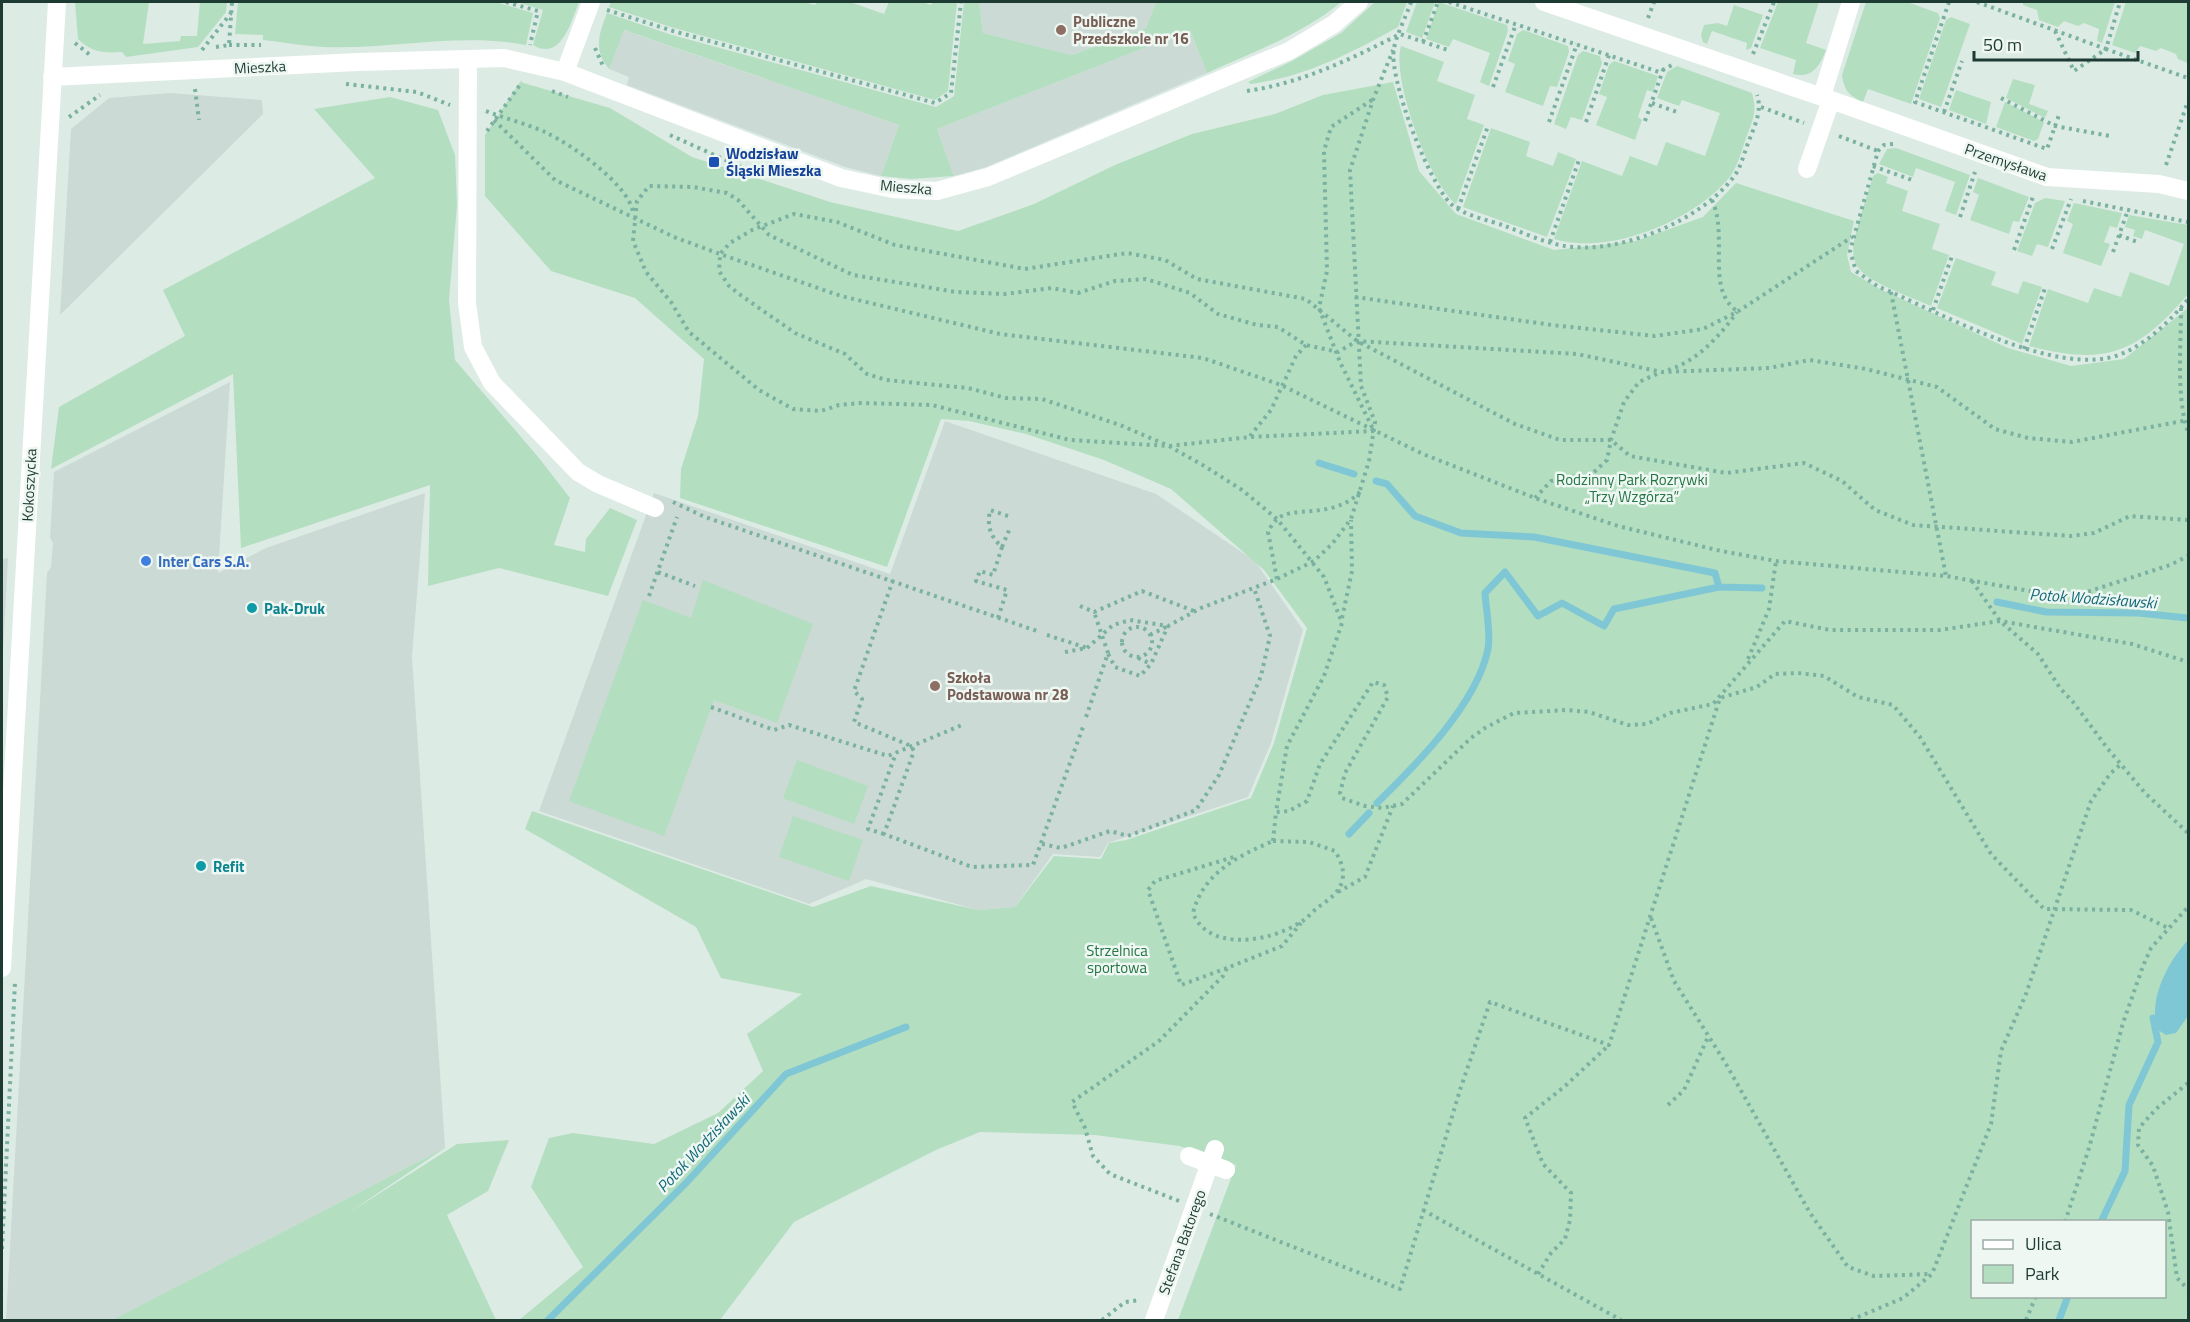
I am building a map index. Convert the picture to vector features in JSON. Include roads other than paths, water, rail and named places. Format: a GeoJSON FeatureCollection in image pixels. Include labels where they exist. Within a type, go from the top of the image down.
{"type":"FeatureCollection","features":[{"type":"Feature","properties":{"kind":"street","name":"Kokoszycka"},"geometry":{"type":"LineString","coordinates":[[2,968],[57,2]]}},
{"type":"Feature","properties":{"kind":"street","name":"Mieszka"},"geometry":{"type":"LineString","coordinates":[[52,77],[504,58],[566,72],[841,178],[892,189],[936,191],[988,177],[1288,51],[1334,24],[1359,2]]}},
{"type":"Feature","properties":{"kind":"street","name":"Przemysława"},"geometry":{"type":"LineString","coordinates":[[1544,2],[1826,98],[2047,177],[2159,184],[2188,191]]}},
{"type":"Feature","properties":{"kind":"street"},"geometry":{"type":"LineString","coordinates":[[1807,169],[1851,2]]}},
{"type":"Feature","properties":{"kind":"street"},"geometry":{"type":"LineString","coordinates":[[566,72],[596,9]]}},
{"type":"Feature","properties":{"kind":"street"},"geometry":{"type":"LineString","coordinates":[[468,59],[467,303],[473,347],[492,383],[548,444],[578,472],[598,484],[659,503]]}},
{"type":"Feature","properties":{"kind":"street","name":"Stefana Batorego"},"geometry":{"type":"LineString","coordinates":[[1154,1320],[1196,1208],[1217,1161],[1189,1156]]}},
{"type":"Feature","properties":{"kind":"water"},"geometry":{"type":"Polygon","coordinates":[[[2188,940],[2188,1016],[2176,1033],[2166,1035],[2158,1030],[2155,1018],[2157,994],[2173,959],[2188,940]]]}},
{"type":"Feature","properties":{"kind":"waterway"},"geometry":{"type":"LineString","coordinates":[[1319,463],[1354,474]]}},
{"type":"Feature","properties":{"kind":"waterway"},"geometry":{"type":"LineString","coordinates":[[1376,481],[1387,484],[1415,516],[1461,533],[1534,537],[1715,573],[1719,587]]}},
{"type":"Feature","properties":{"kind":"waterway","name":"Potok Wodzisławski"},"geometry":{"type":"LineString","coordinates":[[1377,803],[1443,732],[1472,691],[1482,670],[1489,643],[1485,593],[1505,572],[1538,616],[1562,603],[1604,626],[1614,609],[1719,587],[1762,588]]}},
{"type":"Feature","properties":{"kind":"waterway","name":"Potok Wodzisławski"},"geometry":{"type":"LineString","coordinates":[[1997,602],[2046,612],[2138,613],[2188,618]]}},
{"type":"Feature","properties":{"kind":"waterway"},"geometry":{"type":"LineString","coordinates":[[1349,834],[1369,813]]}},
{"type":"Feature","properties":{"kind":"waterway"},"geometry":{"type":"LineString","coordinates":[[2102,1220],[2125,1171],[2129,1105],[2158,1042],[2153,1018]]}},
{"type":"Feature","properties":{"kind":"waterway","name":"Potok Wodzisławski"},"geometry":{"type":"LineString","coordinates":[[548,1320],[687,1182],[786,1074],[906,1027]]}},
{"type":"Feature","properties":{"kind":"waterway"},"geometry":{"type":"LineString","coordinates":[[2059,1320],[2067,1298]]}},
{"type":"Feature","properties":{"kind":"place","name":"Publiczne Przedszkole nr 16"},"geometry":{"type":"Point","coordinates":[1061,30]}},
{"type":"Feature","properties":{"kind":"place","name":"Wodzisław Śląski Mieszka"},"geometry":{"type":"Point","coordinates":[714,162]}},
{"type":"Feature","properties":{"kind":"place","name":"Inter Cars S.A."},"geometry":{"type":"Point","coordinates":[146,561]}},
{"type":"Feature","properties":{"kind":"place","name":"Pak-Druk"},"geometry":{"type":"Point","coordinates":[252,608]}},
{"type":"Feature","properties":{"kind":"place","name":"Szkoła Podstawowa nr 28"},"geometry":{"type":"Point","coordinates":[935,686]}},
{"type":"Feature","properties":{"kind":"place","name":"Refit"},"geometry":{"type":"Point","coordinates":[201,866]}},
{"type":"Feature","properties":{"kind":"park label","name":"Rodzinny Park Rozrywki „Trzy Wzgórza”"},"geometry":{"type":"Point","coordinates":[1632,488]}},
{"type":"Feature","properties":{"kind":"park label","name":"Strzelnica sportowa"},"geometry":{"type":"Point","coordinates":[1117,958]}}]}
